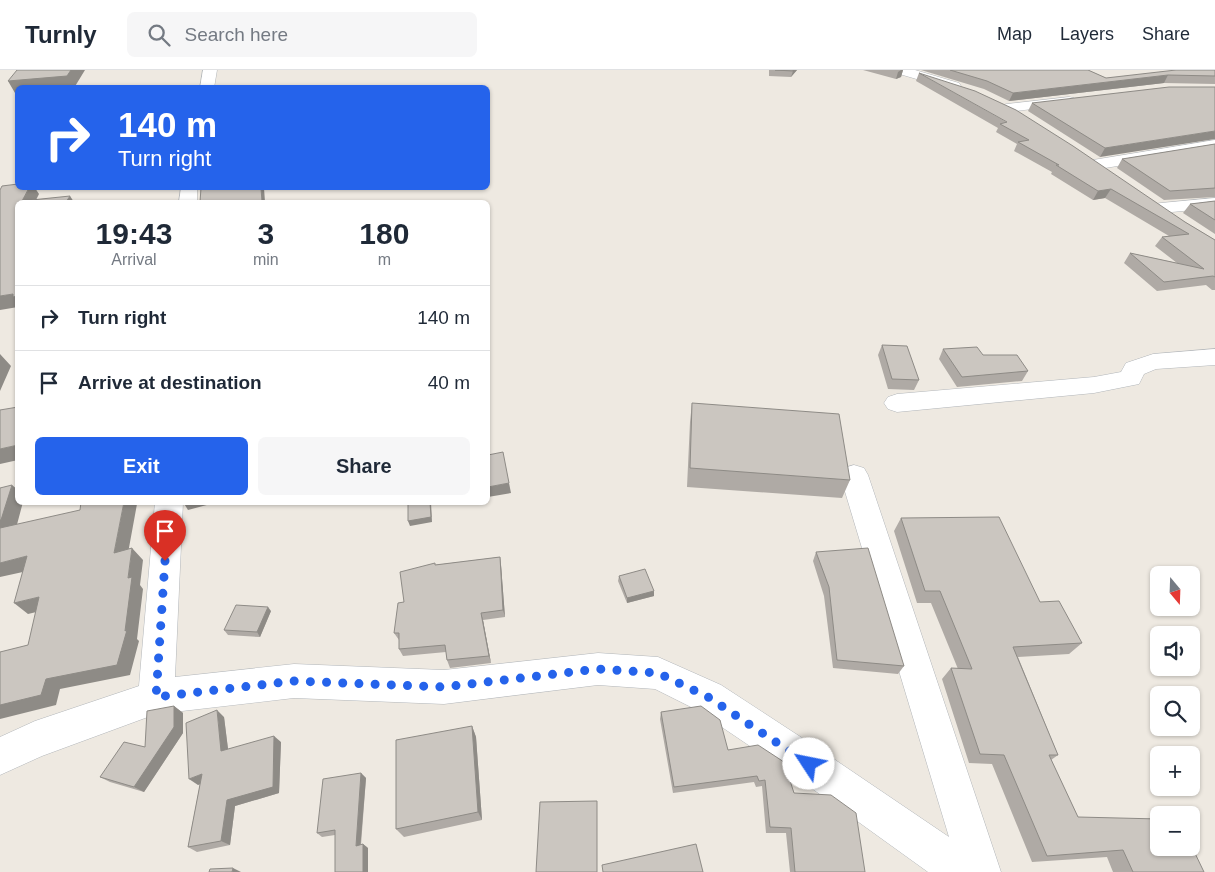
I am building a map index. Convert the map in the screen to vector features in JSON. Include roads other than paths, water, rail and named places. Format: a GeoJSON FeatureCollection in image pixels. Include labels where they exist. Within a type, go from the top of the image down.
{"type":"FeatureCollection","features":[{"type":"Feature","properties":{"kind":"street"},"geometry":{"type":"LineString","coordinates":[[208,85],[210,70]]}},
{"type":"Feature","properties":{"kind":"street"},"geometry":{"type":"LineString","coordinates":[[901,70],[968,91]]}},
{"type":"Feature","properties":{"kind":"street"},"geometry":{"type":"LineString","coordinates":[[1033,123],[1000,104],[1081,99]]}},
{"type":"Feature","properties":{"kind":"street"},"geometry":{"type":"LineString","coordinates":[[1099,164],[1215,145]]}},
{"type":"Feature","properties":{"kind":"street"},"geometry":{"type":"LineString","coordinates":[[1083,153],[1114,175]]}},
{"type":"Feature","properties":{"kind":"street"},"geometry":{"type":"LineString","coordinates":[[1145,197],[1183,224]]}},
{"type":"Feature","properties":{"kind":"street"},"geometry":{"type":"LineString","coordinates":[[1160,208],[1215,203]]}},
{"type":"Feature","properties":{"kind":"street"},"geometry":{"type":"LineString","coordinates":[[897,403],[1094,385],[1130,378],[1134,369],[1153,362],[1215,357]]}},
{"type":"Feature","properties":{"kind":"street"},"geometry":{"type":"LineString","coordinates":[[854,475],[980,872]]}},
{"type":"Feature","properties":{"kind":"street"},"geometry":{"type":"LineString","coordinates":[[156,697],[169,505]]}},
{"type":"Feature","properties":{"kind":"street"},"geometry":{"type":"LineString","coordinates":[[0,756],[35,740],[156,697],[294,681],[444,687],[598,669],[658,673],[708,697],[809,764],[963,872]]}}]}
